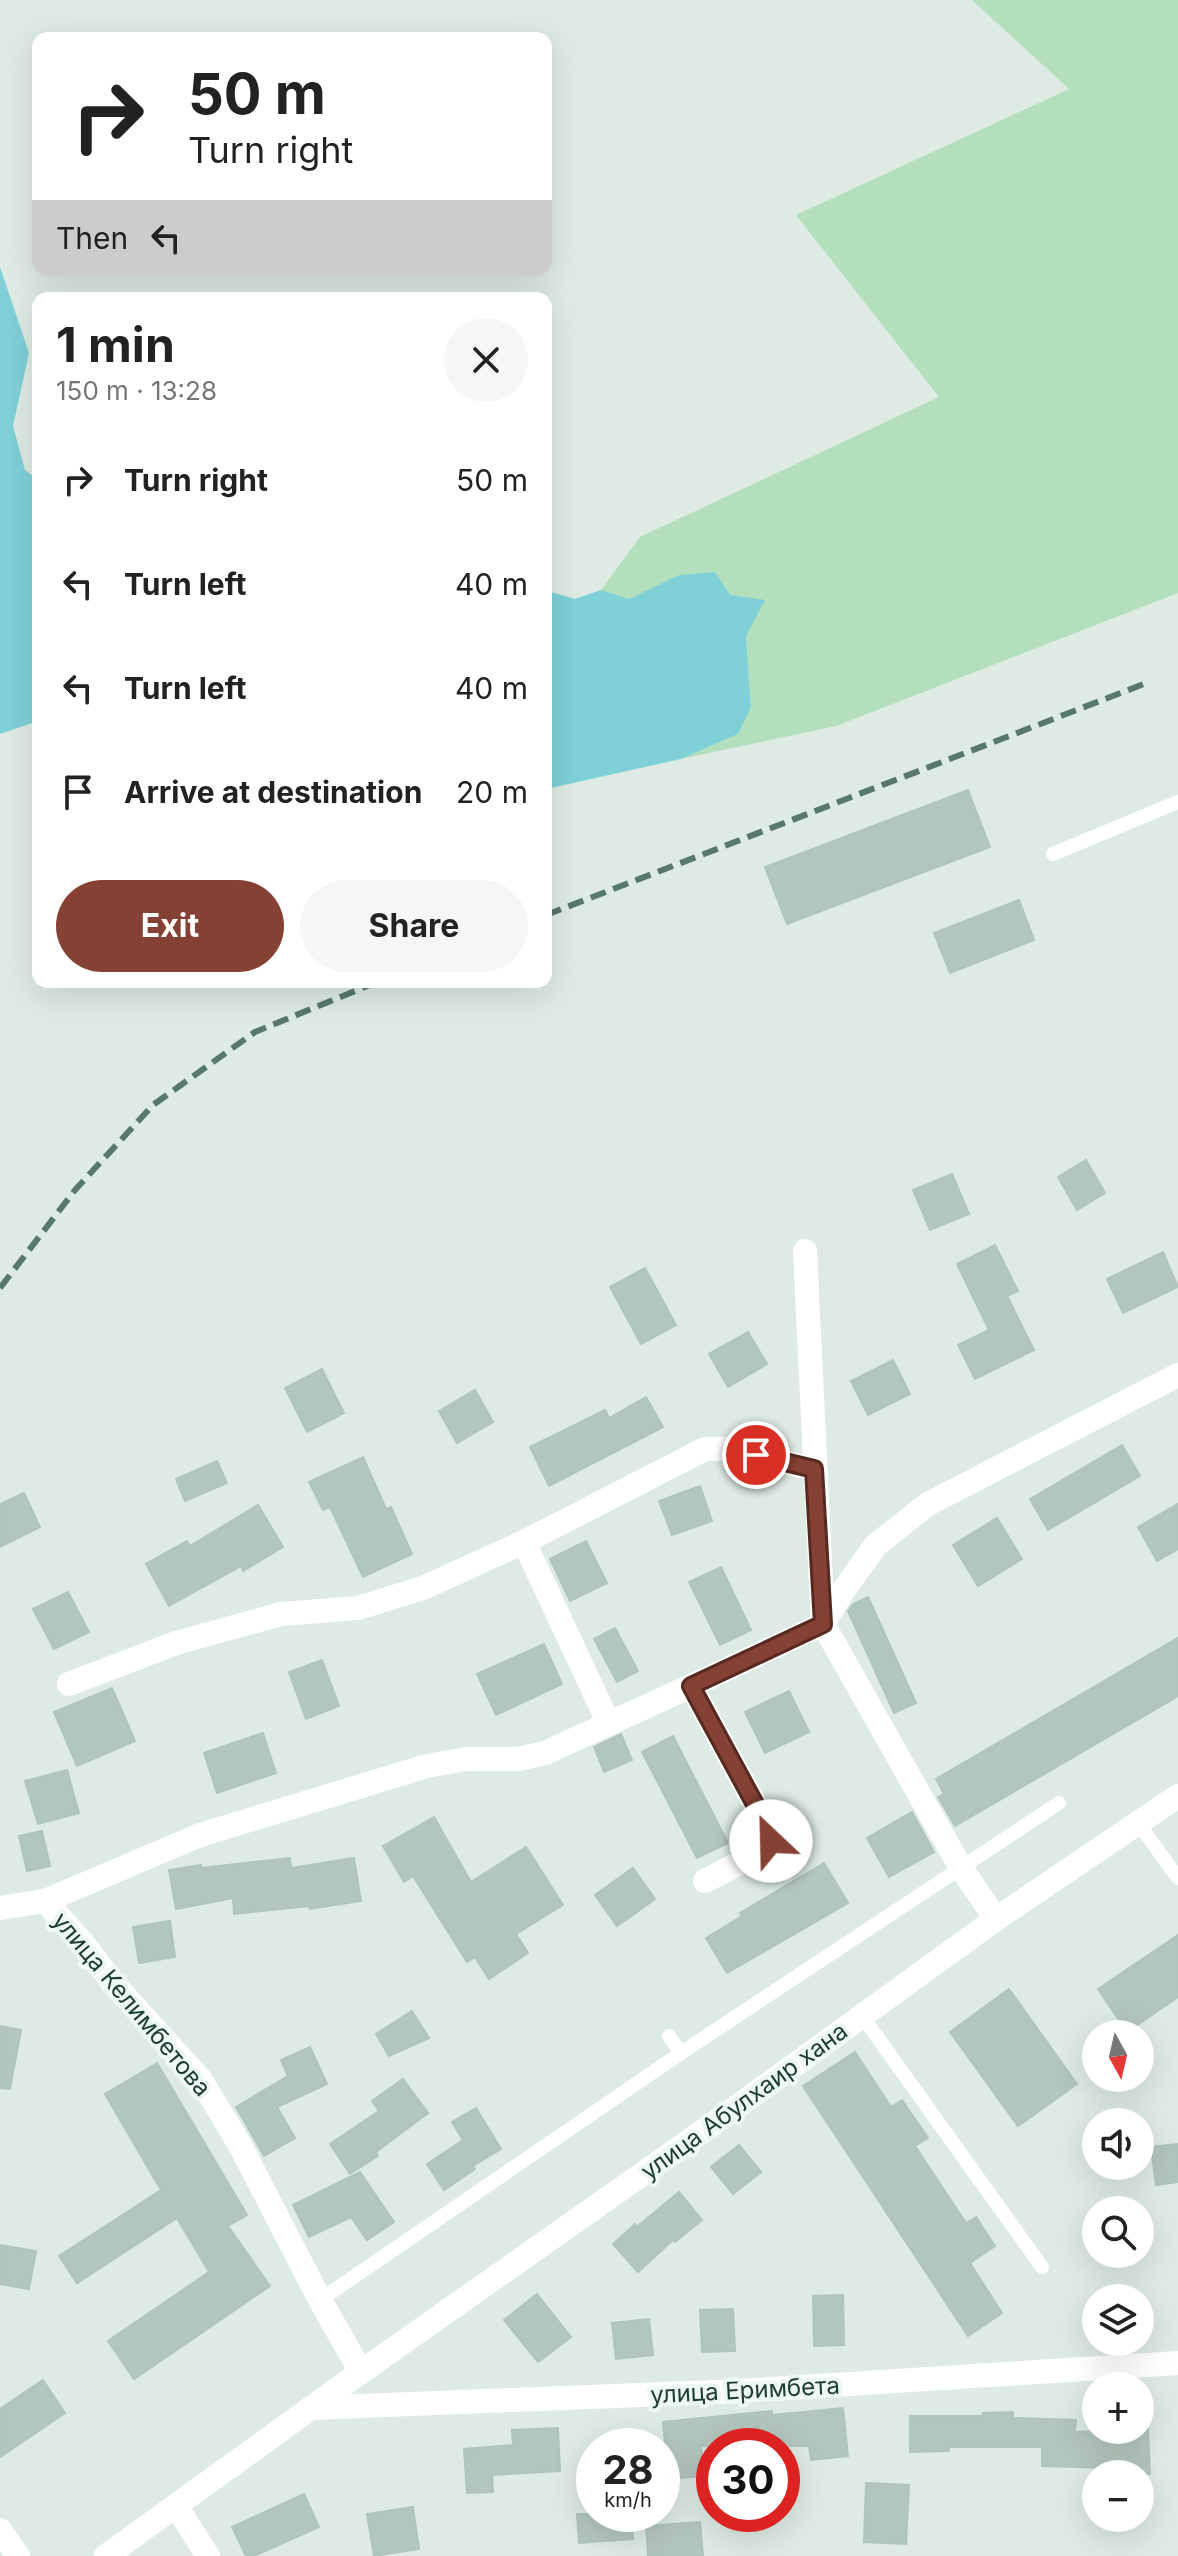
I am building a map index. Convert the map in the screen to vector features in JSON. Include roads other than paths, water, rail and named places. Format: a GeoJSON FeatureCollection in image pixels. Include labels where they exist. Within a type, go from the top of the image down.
{"type":"FeatureCollection","features":[{"type":"Feature","properties":{"kind":"street"},"geometry":{"type":"LineString","coordinates":[[805,1251],[823,1624],[961,1868],[996,1919]]}},
{"type":"Feature","properties":{"kind":"street"},"geometry":{"type":"LineString","coordinates":[[823,1624],[876,1545],[928,1504],[1178,1375]]}},
{"type":"Feature","properties":{"kind":"street"},"geometry":{"type":"LineString","coordinates":[[69,1684],[176,1643],[281,1614],[358,1608],[423,1588],[524,1542],[705,1449],[727,1449],[814,1469]]}},
{"type":"Feature","properties":{"kind":"street"},"geometry":{"type":"LineString","coordinates":[[524,1542],[609,1724]]}},
{"type":"Feature","properties":{"kind":"street","name":"улица Келимбетова"},"geometry":{"type":"LineString","coordinates":[[361,2372],[241,2147],[201,2080],[113,1983],[45,1901],[200,1835],[427,1766],[466,1759],[518,1759],[545,1753],[823,1624]]}},
{"type":"Feature","properties":{"kind":"street"},"geometry":{"type":"LineString","coordinates":[[691,1686],[769,1830],[771,1841],[768,1848],[705,1881]]}},
{"type":"Feature","properties":{"kind":"street","name":"улица Абулхаир хана"},"geometry":{"type":"LineString","coordinates":[[106,2556],[996,1919],[1178,1796]]}},
{"type":"Feature","properties":{"kind":"street"},"geometry":{"type":"LineString","coordinates":[[0,1908],[45,1901]]}},
{"type":"Feature","properties":{"kind":"street","name":"улица Еримбета"},"geometry":{"type":"LineString","coordinates":[[311,2408],[740,2391],[1178,2363]]}},
{"type":"Feature","properties":{"kind":"street"},"geometry":{"type":"LineString","coordinates":[[176,2506],[208,2556]]}},
{"type":"Feature","properties":{"kind":"street"},"geometry":{"type":"LineString","coordinates":[[0,2530],[18,2556]]}},
{"type":"Feature","properties":{"kind":"lane"},"geometry":{"type":"LineString","coordinates":[[1053,854],[1178,802]]}},
{"type":"Feature","properties":{"kind":"lane"},"geometry":{"type":"LineString","coordinates":[[320,2300],[681,2053],[1059,1803]]}},
{"type":"Feature","properties":{"kind":"lane"},"geometry":{"type":"LineString","coordinates":[[1138,1823],[1178,1878]]}},
{"type":"Feature","properties":{"kind":"lane"},"geometry":{"type":"LineString","coordinates":[[862,2016],[1042,2267]]}},
{"type":"Feature","properties":{"kind":"lane"},"geometry":{"type":"LineString","coordinates":[[669,2036],[681,2053]]}},
{"type":"Feature","properties":{"kind":"water"},"geometry":{"type":"Polygon","coordinates":[[[0,267],[29,353],[13,426],[25,470],[32,475],[32,723],[0,734],[0,267]]]}},
{"type":"Feature","properties":{"kind":"water"},"geometry":{"type":"Polygon","coordinates":[[[715,572],[730,595],[765,600],[746,636],[751,708],[738,734],[681,759],[552,788],[552,592],[575,599],[601,590],[629,599],[679,575],[715,572]]]}},
{"type":"Feature","properties":{"kind":"railway"},"geometry":{"type":"LineString","coordinates":[[552,913],[1149,682]]}},
{"type":"Feature","properties":{"kind":"railway"},"geometry":{"type":"LineString","coordinates":[[0,1288],[75,1190],[153,1105],[255,1032],[362,988]]}}]}
